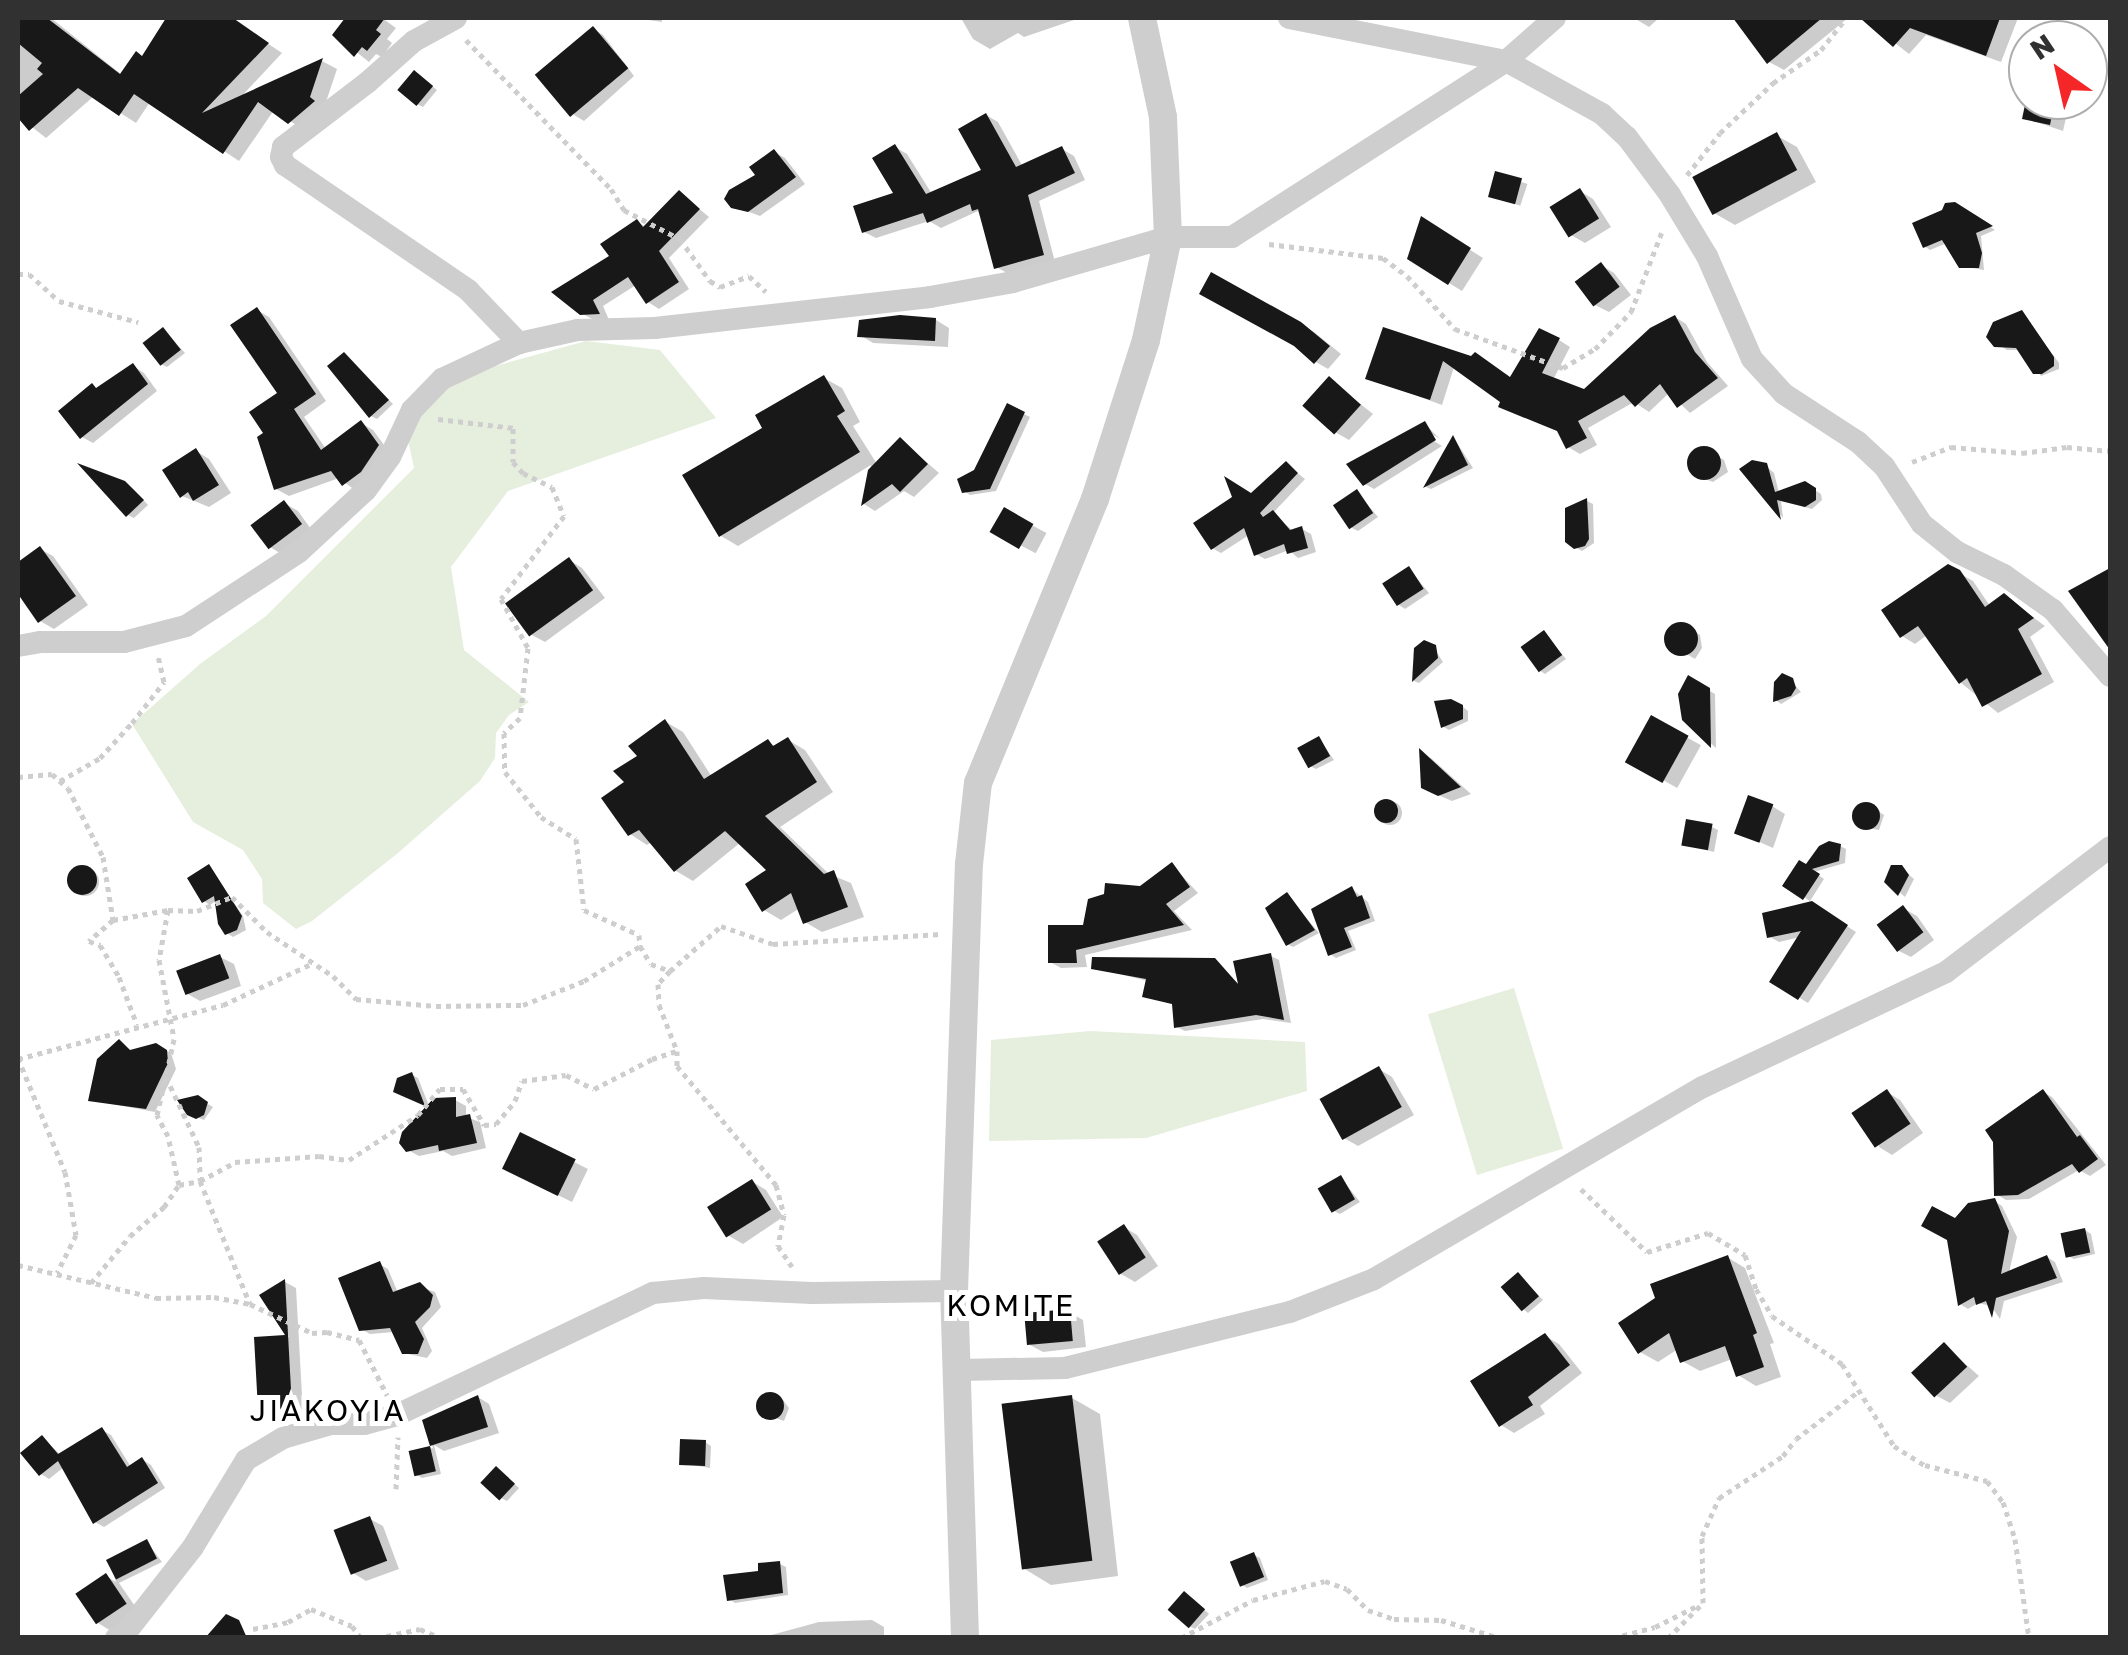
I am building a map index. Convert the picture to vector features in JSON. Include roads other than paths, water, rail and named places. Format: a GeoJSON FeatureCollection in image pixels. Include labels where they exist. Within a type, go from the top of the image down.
{"type":"FeatureCollection","features":[{"type":"Feature","properties":{"kind":"street"},"geometry":{"type":"LineString","coordinates":[[449,18],[423,34],[368,82],[282,146],[281,157],[285,164],[468,290],[518,343]]}},
{"type":"Feature","properties":{"kind":"street"},"geometry":{"type":"LineString","coordinates":[[965,1638],[954,1291],[963,937],[978,783],[1095,499],[1146,340],[1168,237],[1163,117],[1142,18]]}},
{"type":"Feature","properties":{"kind":"street"},"geometry":{"type":"LineString","coordinates":[[1289,18],[1506,60],[1602,114],[1627,137],[1670,195],[1707,256],[1752,359],[1784,394],[1858,442],[1884,466],[1922,524],[1957,552],[2004,574],[2053,610],[2110,676]]}},
{"type":"Feature","properties":{"kind":"street"},"geometry":{"type":"LineString","coordinates":[[18,646],[154,637],[186,626],[299,552],[366,490],[390,457],[412,410],[442,378],[518,343],[578,330],[654,328],[930,297],[1013,282],[1168,237],[1232,237],[1506,60],[1554,18]]}},
{"type":"Feature","properties":{"kind":"street"},"geometry":{"type":"LineString","coordinates":[[958,1370],[1065,1368],[1290,1312],[1374,1279],[1704,1087],[1946,972],[2110,847]]}},
{"type":"Feature","properties":{"kind":"street"},"geometry":{"type":"LineString","coordinates":[[116,1638],[128,1630],[193,1548],[246,1460],[283,1438],[315,1428],[364,1424],[396,1415],[653,1293],[704,1288],[812,1293],[954,1291]]}},
{"type":"Feature","properties":{"kind":"district","name":"KOMITE"},"geometry":{"type":"Point","coordinates":[1011,1305]}},
{"type":"Feature","properties":{"kind":"district","name":"JIAKOYIA"},"geometry":{"type":"Point","coordinates":[328,1410]}}]}
